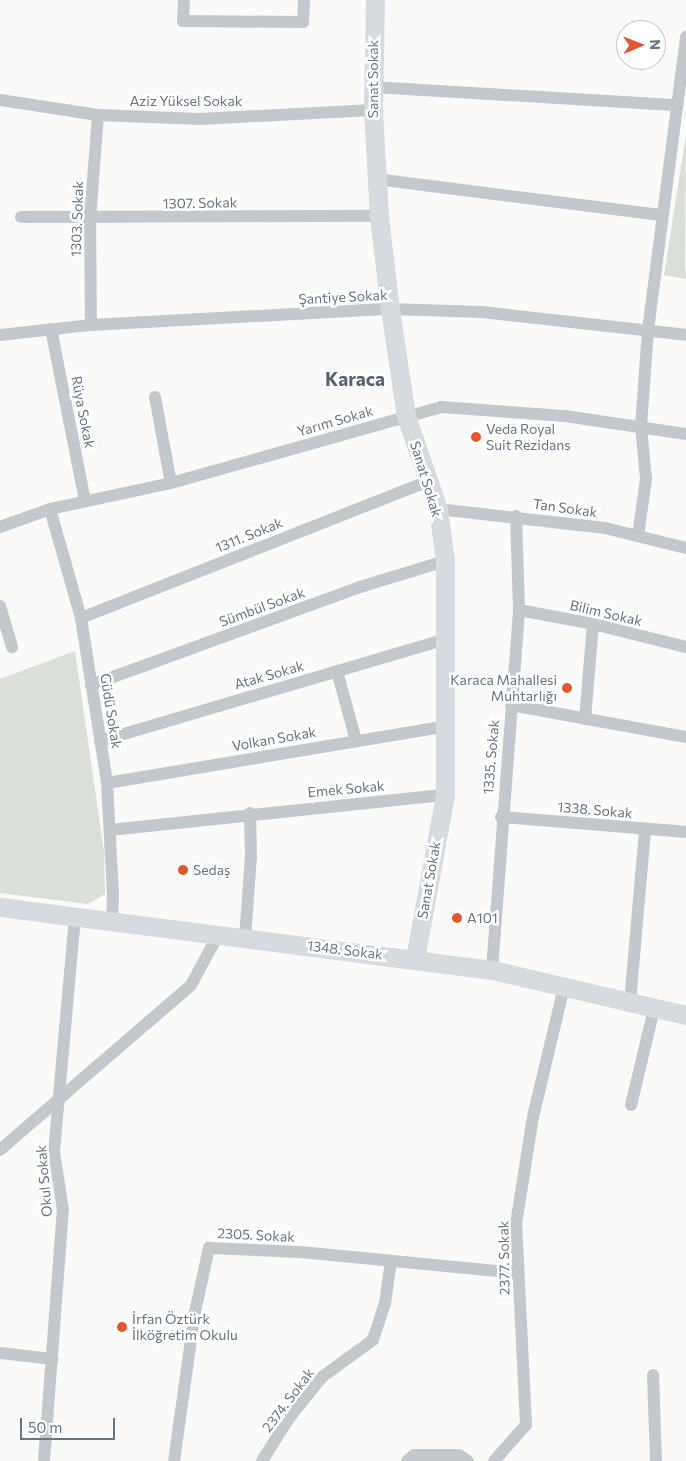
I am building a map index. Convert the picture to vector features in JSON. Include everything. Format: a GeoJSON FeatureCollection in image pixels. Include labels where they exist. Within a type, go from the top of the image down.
{"type":"FeatureCollection","features":[{"type":"Feature","properties":{"kind":"street"},"geometry":{"type":"LineString","coordinates":[[184,0],[183,20],[304,22],[304,0]]}},
{"type":"Feature","properties":{"kind":"street","name":"Sanat Sokak"},"geometry":{"type":"LineString","coordinates":[[375,0],[372,87],[376,179],[390,309],[406,416],[438,509],[445,561],[445,795],[415,958]]}},
{"type":"Feature","properties":{"kind":"street"},"geometry":{"type":"LineString","coordinates":[[638,536],[646,478],[641,426],[648,330],[661,215],[678,105],[686,36]]}},
{"type":"Feature","properties":{"kind":"street"},"geometry":{"type":"LineString","coordinates":[[372,87],[678,105]]}},
{"type":"Feature","properties":{"kind":"street","name":"Aziz Yüksel Sokak"},"geometry":{"type":"LineString","coordinates":[[0,100],[98,115],[200,119],[373,110]]}},
{"type":"Feature","properties":{"kind":"street","name":"1303. Sokak"},"geometry":{"type":"LineString","coordinates":[[91,325],[90,219],[98,115]]}},
{"type":"Feature","properties":{"kind":"street"},"geometry":{"type":"LineString","coordinates":[[376,179],[661,215]]}},
{"type":"Feature","properties":{"kind":"street","name":"1307. Sokak"},"geometry":{"type":"LineString","coordinates":[[21,217],[90,219],[379,216]]}},
{"type":"Feature","properties":{"kind":"street","name":"Şantiye Sokak"},"geometry":{"type":"LineString","coordinates":[[0,335],[91,325],[390,309],[482,312],[686,335]]}},
{"type":"Feature","properties":{"kind":"street","name":"Rüya Sokak"},"geometry":{"type":"LineString","coordinates":[[51,329],[85,500]]}},
{"type":"Feature","properties":{"kind":"street"},"geometry":{"type":"LineString","coordinates":[[155,397],[171,483]]}},
{"type":"Feature","properties":{"kind":"street","name":"Yarım Sokak"},"geometry":{"type":"LineString","coordinates":[[0,527],[50,509],[171,483],[441,407],[565,416],[686,434]]}},
{"type":"Feature","properties":{"kind":"street","name":"1311. Sokak"},"geometry":{"type":"LineString","coordinates":[[81,618],[428,481]]}},
{"type":"Feature","properties":{"kind":"street","name":"Güdü Sokak"},"geometry":{"type":"LineString","coordinates":[[50,509],[81,618],[107,783],[112,922]]}},
{"type":"Feature","properties":{"kind":"street","name":"Tan Sokak"},"geometry":{"type":"LineString","coordinates":[[438,509],[516,516],[605,528],[686,548]]}},
{"type":"Feature","properties":{"kind":"street","name":"1335. Sokak"},"geometry":{"type":"LineString","coordinates":[[492,970],[501,817],[519,610],[516,516]]}},
{"type":"Feature","properties":{"kind":"street","name":"Sümbül Sokak"},"geometry":{"type":"LineString","coordinates":[[92,685],[360,587],[445,561]]}},
{"type":"Feature","properties":{"kind":"street"},"geometry":{"type":"LineString","coordinates":[[0,606],[12,647]]}},
{"type":"Feature","properties":{"kind":"street","name":"Bilim Sokak"},"geometry":{"type":"LineString","coordinates":[[519,610],[593,624],[686,647]]}},
{"type":"Feature","properties":{"kind":"street"},"geometry":{"type":"LineString","coordinates":[[585,719],[593,624]]}},
{"type":"Feature","properties":{"kind":"street","name":"Atak Sokak"},"geometry":{"type":"LineString","coordinates":[[100,741],[446,639]]}},
{"type":"Feature","properties":{"kind":"street"},"geometry":{"type":"LineString","coordinates":[[337,671],[356,741]]}},
{"type":"Feature","properties":{"kind":"street"},"geometry":{"type":"LineString","coordinates":[[511,705],[686,737]]}},
{"type":"Feature","properties":{"kind":"street","name":"Volkan Sokak"},"geometry":{"type":"LineString","coordinates":[[107,783],[446,726]]}},
{"type":"Feature","properties":{"kind":"street","name":"Emek Sokak"},"geometry":{"type":"LineString","coordinates":[[110,830],[250,813],[445,795]]}},
{"type":"Feature","properties":{"kind":"street"},"geometry":{"type":"LineString","coordinates":[[245,938],[251,856],[250,813]]}},
{"type":"Feature","properties":{"kind":"street","name":"1338. Sokak"},"geometry":{"type":"LineString","coordinates":[[501,817],[686,832]]}},
{"type":"Feature","properties":{"kind":"street"},"geometry":{"type":"LineString","coordinates":[[630,1002],[644,829]]}},
{"type":"Feature","properties":{"kind":"street","name":"1348. Sokak"},"geometry":{"type":"LineString","coordinates":[[0,907],[415,958],[492,970],[686,1015]]}},
{"type":"Feature","properties":{"kind":"street","name":"Okul Sokak"},"geometry":{"type":"LineString","coordinates":[[44,1461],[63,1210],[54,1152],[75,917]]}},
{"type":"Feature","properties":{"kind":"street"},"geometry":{"type":"LineString","coordinates":[[0,1150],[191,985],[218,935]]}},
{"type":"Feature","properties":{"kind":"street","name":"2377. Sokak"},"geometry":{"type":"LineString","coordinates":[[494,1461],[526,1425],[524,1344],[517,1273],[516,1224],[533,1117],[564,987]]}},
{"type":"Feature","properties":{"kind":"street"},"geometry":{"type":"LineString","coordinates":[[631,1105],[654,1009]]}},
{"type":"Feature","properties":{"kind":"street","name":"2305. Sokak"},"geometry":{"type":"LineString","coordinates":[[174,1461],[195,1312],[209,1248],[391,1261],[517,1273]]}},
{"type":"Feature","properties":{"kind":"street","name":"2374. Sokak"},"geometry":{"type":"LineString","coordinates":[[262,1461],[289,1418],[322,1377],[374,1340],[385,1304],[391,1261]]}},
{"type":"Feature","properties":{"kind":"street"},"geometry":{"type":"LineString","coordinates":[[0,1353],[53,1359]]}},
{"type":"Feature","properties":{"kind":"street"},"geometry":{"type":"LineString","coordinates":[[654,1375],[656,1461]]}},
{"type":"Feature","properties":{"kind":"street"},"geometry":{"type":"LineString","coordinates":[[407,1461],[414,1455],[459,1455],[468,1461]]}},
{"type":"Feature","properties":{"kind":"shaded area"},"geometry":{"type":"Polygon","coordinates":[[[686,135],[685,265],[686,279],[664,275],[686,135]]]}},
{"type":"Feature","properties":{"kind":"shaded area"},"geometry":{"type":"Polygon","coordinates":[[[75,651],[104,852],[105,894],[88,904],[0,893],[0,679],[75,651]]]}},
{"type":"Feature","properties":{"kind":"place","name":"Veda Royal Suit Rezidans"},"geometry":{"type":"Point","coordinates":[476,437]}},
{"type":"Feature","properties":{"kind":"place","name":"Karaca Mahallesi Muhtarlığı"},"geometry":{"type":"Point","coordinates":[567,688]}},
{"type":"Feature","properties":{"kind":"place","name":"Sedaş"},"geometry":{"type":"Point","coordinates":[183,870]}},
{"type":"Feature","properties":{"kind":"place","name":"A101"},"geometry":{"type":"Point","coordinates":[457,918]}},
{"type":"Feature","properties":{"kind":"place","name":"İrfan Öztürk İlköğretim Okulu"},"geometry":{"type":"Point","coordinates":[122,1327]}},
{"type":"Feature","properties":{"kind":"district","name":"Karaca"},"geometry":{"type":"Point","coordinates":[355,379]}}]}
